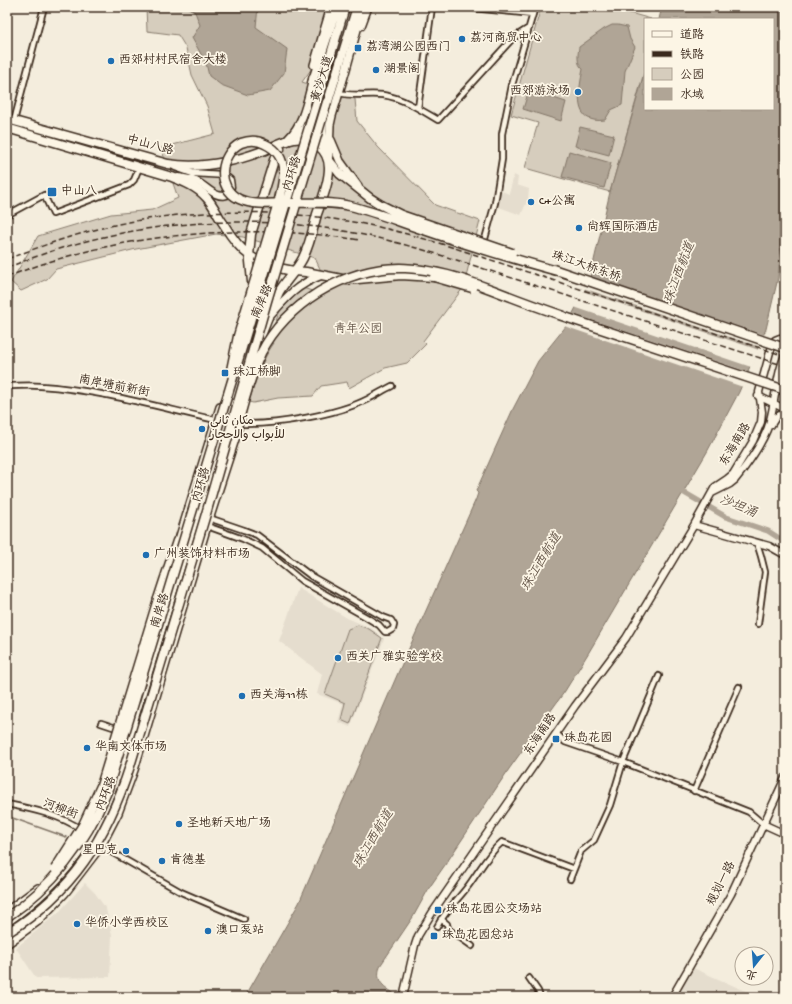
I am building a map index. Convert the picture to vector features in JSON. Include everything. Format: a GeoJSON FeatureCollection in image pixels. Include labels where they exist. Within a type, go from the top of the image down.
{"type":"FeatureCollection","features":[{"type":"Feature","properties":{"kind":"main road"},"geometry":{"type":"LineString","coordinates":[[312,83],[316,60],[331,7]]}},
{"type":"Feature","properties":{"kind":"main road"},"geometry":{"type":"LineString","coordinates":[[38,892],[62,860],[79,832],[101,786],[158,599],[216,420],[251,300],[252,284],[249,242],[251,234],[275,157],[282,145],[297,129],[302,116],[337,7]]}},
{"type":"Feature","properties":{"kind":"main road","name":"黄沙大道"},"geometry":{"type":"LineString","coordinates":[[287,141],[304,131],[311,119],[345,7]]}},
{"type":"Feature","properties":{"kind":"main road","name":"内环路"},"geometry":{"type":"LineString","coordinates":[[7,917],[38,892],[62,868],[82,841],[107,792],[226,409],[345,7]]}},
{"type":"Feature","properties":{"kind":"main road","name":"黄沙大道"},"geometry":{"type":"LineString","coordinates":[[328,159],[326,128],[356,7]]}},
{"type":"Feature","properties":{"kind":"main road","name":"内环路"},"geometry":{"type":"LineString","coordinates":[[7,933],[49,901],[81,866],[100,838],[117,804],[208,516],[271,289],[356,7]]}},
{"type":"Feature","properties":{"kind":"main road"},"geometry":{"type":"LineString","coordinates":[[328,159],[329,147],[326,128],[339,93],[364,7]]}},
{"type":"Feature","properties":{"kind":"main road"},"geometry":{"type":"LineString","coordinates":[[354,40],[363,23],[368,7]]}},
{"type":"Feature","properties":{"kind":"main road"},"geometry":{"type":"LineString","coordinates":[[354,18],[358,26]]}},
{"type":"Feature","properties":{"kind":"main road","name":"中山八路"},"geometry":{"type":"LineString","coordinates":[[11,120],[168,164],[190,166],[217,164],[247,157],[287,141]]}},
{"type":"Feature","properties":{"kind":"main road","name":"中山八路"},"geometry":{"type":"LineString","coordinates":[[7,128],[172,177],[192,186],[207,198],[236,244],[249,256],[270,266],[347,280],[401,274],[434,277],[469,286],[564,316]]}},
{"type":"Feature","properties":{"kind":"main road"},"geometry":{"type":"LineString","coordinates":[[326,128],[340,161]]}},
{"type":"Feature","properties":{"kind":"main road","name":"珠江大桥东桥"},"geometry":{"type":"LineString","coordinates":[[287,141],[303,139],[320,146],[340,174],[381,205],[401,215],[785,348]]}},
{"type":"Feature","properties":{"kind":"main road"},"geometry":{"type":"LineString","coordinates":[[216,420],[226,409],[238,336],[275,213],[277,205],[279,198],[284,169],[281,158],[271,147],[256,141],[240,144],[228,154],[222,171],[222,176],[228,189],[233,196],[239,199],[258,204],[277,203],[284,203],[291,203],[309,203],[318,202],[351,206],[480,249],[558,270]]}},
{"type":"Feature","properties":{"kind":"main road"},"geometry":{"type":"LineString","coordinates":[[329,147],[363,192]]}},
{"type":"Feature","properties":{"kind":"main road","name":"南岸路"},"geometry":{"type":"LineString","coordinates":[[7,922],[44,893],[92,839],[122,780],[190,555],[250,365],[283,285],[304,257],[328,178],[328,159]]}},
{"type":"Feature","properties":{"kind":"main road","name":"南岸路"},"geometry":{"type":"LineString","coordinates":[[102,820],[183,558],[226,409],[238,382],[264,288],[264,282],[258,261]]}},
{"type":"Feature","properties":{"kind":"main road"},"geometry":{"type":"LineString","coordinates":[[7,911],[76,857],[92,839],[112,826],[123,802],[134,770],[207,526],[208,516],[255,369],[262,352],[274,334],[291,313],[309,298],[326,288],[351,277],[376,270],[417,268],[439,272],[458,277],[564,316],[785,390]]}},
{"type":"Feature","properties":{"kind":"main road"},"geometry":{"type":"LineString","coordinates":[[208,516],[240,424],[269,318],[294,290],[322,275]]}},
{"type":"Feature","properties":{"kind":"main road"},"geometry":{"type":"LineString","coordinates":[[224,394],[238,382]]}},
{"type":"Feature","properties":{"kind":"main road"},"geometry":{"type":"LineString","coordinates":[[177,540],[183,558]]}},
{"type":"Feature","properties":{"kind":"main road"},"geometry":{"type":"LineString","coordinates":[[7,944],[30,928],[73,883],[92,839],[174,562],[177,540]]}},
{"type":"Feature","properties":{"kind":"main road"},"geometry":{"type":"LineString","coordinates":[[143,666],[153,654]]}},
{"type":"Feature","properties":{"kind":"main road","name":"南岸路"},"geometry":{"type":"LineString","coordinates":[[7,930],[34,913],[58,888],[76,857]]}},
{"type":"Feature","properties":{"kind":"main road"},"geometry":{"type":"LineString","coordinates":[[7,939],[34,913],[52,906]]}},
{"type":"Feature","properties":{"kind":"street"},"geometry":{"type":"LineString","coordinates":[[11,120],[44,7]]}},
{"type":"Feature","properties":{"kind":"street"},"geometry":{"type":"LineString","coordinates":[[418,108],[432,7]]}},
{"type":"Feature","properties":{"kind":"street"},"geometry":{"type":"LineString","coordinates":[[462,7],[533,14]]}},
{"type":"Feature","properties":{"kind":"street"},"geometry":{"type":"LineString","coordinates":[[485,239],[495,204],[502,159],[502,134],[512,85],[535,7]]}},
{"type":"Feature","properties":{"kind":"street"},"geometry":{"type":"LineString","coordinates":[[339,93],[349,95],[383,95],[410,104],[438,120],[513,38],[529,28]]}},
{"type":"Feature","properties":{"kind":"street"},"geometry":{"type":"LineString","coordinates":[[302,116],[311,119],[326,128]]}},
{"type":"Feature","properties":{"kind":"street"},"geometry":{"type":"LineString","coordinates":[[168,164],[192,173],[225,176],[230,180],[231,187],[227,194],[220,196],[196,181],[172,177]]}},
{"type":"Feature","properties":{"kind":"street"},"geometry":{"type":"LineString","coordinates":[[7,215],[44,196],[53,214],[129,185],[134,180],[139,168]]}},
{"type":"Feature","properties":{"kind":"street"},"geometry":{"type":"LineString","coordinates":[[264,288],[272,290],[278,296]]}},
{"type":"Feature","properties":{"kind":"street","name":"东海南路"},"geometry":{"type":"LineString","coordinates":[[405,996],[412,953],[418,936],[441,898],[556,732],[626,638],[694,525],[709,496],[715,487],[727,480],[733,474],[757,434],[761,422],[762,412],[758,396],[760,385],[773,343],[777,338],[785,338]]}},
{"type":"Feature","properties":{"kind":"street","name":"东海南路"},"geometry":{"type":"LineString","coordinates":[[709,496],[735,480],[768,429],[776,384],[785,354]]}},
{"type":"Feature","properties":{"kind":"street"},"geometry":{"type":"LineString","coordinates":[[773,404],[785,372]]}},
{"type":"Feature","properties":{"kind":"street","name":"南岸塘前新街"},"geometry":{"type":"LineString","coordinates":[[7,386],[39,386],[87,392],[150,404],[216,420]]}},
{"type":"Feature","properties":{"kind":"street"},"geometry":{"type":"LineString","coordinates":[[240,424],[262,424],[276,422],[314,416],[343,409],[367,400],[392,386]]}},
{"type":"Feature","properties":{"kind":"street"},"geometry":{"type":"LineString","coordinates":[[758,396],[785,409]]}},
{"type":"Feature","properties":{"kind":"street"},"geometry":{"type":"LineString","coordinates":[[768,429],[776,417],[785,412]]}},
{"type":"Feature","properties":{"kind":"street"},"geometry":{"type":"LineString","coordinates":[[207,526],[243,539],[262,548],[302,581],[366,617],[379,625],[385,632],[393,629],[394,625],[391,620],[382,617],[311,576],[257,536],[208,516]]}},
{"type":"Feature","properties":{"kind":"street"},"geometry":{"type":"LineString","coordinates":[[694,525],[775,548],[785,555]]}},
{"type":"Feature","properties":{"kind":"street"},"geometry":{"type":"LineString","coordinates":[[757,543],[765,572],[758,624]]}},
{"type":"Feature","properties":{"kind":"street"},"geometry":{"type":"LineString","coordinates":[[570,879],[581,851],[594,840],[610,805],[623,762],[659,676]]}},
{"type":"Feature","properties":{"kind":"street"},"geometry":{"type":"LineString","coordinates":[[694,791],[739,687]]}},
{"type":"Feature","properties":{"kind":"street"},"geometry":{"type":"LineString","coordinates":[[101,723],[124,731]]}},
{"type":"Feature","properties":{"kind":"street"},"geometry":{"type":"LineString","coordinates":[[556,732],[565,742],[623,762],[749,812],[764,824],[785,834]]}},
{"type":"Feature","properties":{"kind":"street","name":"规划一路"},"geometry":{"type":"LineString","coordinates":[[672,997],[731,894],[785,778]]}},
{"type":"Feature","properties":{"kind":"street","name":"河柳街"},"geometry":{"type":"LineString","coordinates":[[7,804],[34,810],[75,825],[92,839],[181,892],[244,919]]}},
{"type":"Feature","properties":{"kind":"street"},"geometry":{"type":"LineString","coordinates":[[102,820],[112,826]]}},
{"type":"Feature","properties":{"kind":"street"},"geometry":{"type":"LineString","coordinates":[[438,927],[441,919],[471,883],[494,848],[502,842],[574,869]]}},
{"type":"Feature","properties":{"kind":"street"},"geometry":{"type":"LineString","coordinates":[[441,919],[447,924],[448,930],[472,946]]}},
{"type":"Feature","properties":{"kind":"street"},"geometry":{"type":"LineString","coordinates":[[529,978],[538,991],[540,997]]}},
{"type":"Feature","properties":{"kind":"shaded area"},"geometry":{"type":"Polygon","coordinates":[[[514,175],[518,177],[517,185],[529,189],[528,199],[521,215],[496,206],[499,190],[509,194],[514,175]]]}},
{"type":"Feature","properties":{"kind":"shaded area","name":"西关广雅实验学校"},"geometry":{"type":"Polygon","coordinates":[[[298,588],[347,618],[371,628],[384,639],[350,727],[338,722],[343,704],[317,694],[322,674],[279,641],[298,588]]]}},
{"type":"Feature","properties":{"kind":"shaded area","name":"华侨小学西校区"},"geometry":{"type":"Polygon","coordinates":[[[85,883],[95,893],[106,909],[112,936],[110,977],[36,978],[16,948],[60,911],[85,883]]]}},
{"type":"Feature","properties":{"kind":"shaded area"},"geometry":{"type":"Polygon","coordinates":[[[691,967],[759,997],[674,997],[691,967]]]}},
{"type":"Feature","properties":{"kind":"green space","name":"青年公园"},"geometry":{"type":"Polygon","coordinates":[[[146,7],[330,7],[312,68],[302,82],[355,99],[357,121],[378,147],[435,205],[480,221],[463,288],[423,341],[426,344],[407,363],[385,368],[349,388],[347,382],[321,386],[313,396],[278,398],[253,403],[249,402],[262,364],[274,343],[264,348],[280,311],[303,288],[312,291],[327,284],[315,258],[243,237],[216,234],[136,249],[56,269],[47,279],[21,291],[11,282],[38,236],[111,214],[152,210],[178,198],[161,148],[215,134],[207,106],[192,75],[186,48],[178,35],[147,31],[146,7]]]}},
{"type":"Feature","properties":{"kind":"green space","name":"西郊游泳场"},"geometry":{"type":"Polygon","coordinates":[[[541,7],[609,7],[648,18],[644,18],[644,73],[610,192],[525,168],[538,123],[511,115],[541,7]]]}},
{"type":"Feature","properties":{"kind":"green space"},"geometry":{"type":"Polygon","coordinates":[[[358,625],[369,629],[382,638],[350,724],[341,720],[345,703],[325,694],[348,629],[358,625]]]}},
{"type":"Feature","properties":{"kind":"water"},"geometry":{"type":"Polygon","coordinates":[[[187,7],[258,7],[256,27],[287,49],[284,73],[270,91],[248,95],[221,85],[209,76],[206,63],[192,38],[200,25],[195,12],[187,7]]]}},
{"type":"Feature","properties":{"kind":"water","name":"珠江西航道"},"geometry":{"type":"Polygon","coordinates":[[[662,7],[785,7],[784,177],[781,244],[778,278],[766,329],[739,392],[707,452],[589,652],[565,691],[509,769],[429,888],[413,917],[380,966],[379,976],[382,984],[396,995],[396,997],[245,997],[299,903],[398,673],[476,499],[478,493],[476,491],[513,409],[538,361],[567,325],[589,282],[610,192],[644,74],[644,110],[774,110],[774,18],[659,18],[662,7]]]}},
{"type":"Feature","properties":{"kind":"water"},"geometry":{"type":"Polygon","coordinates":[[[612,25],[627,27],[630,39],[635,47],[625,71],[622,105],[611,110],[605,120],[594,120],[587,117],[582,112],[580,104],[579,96],[583,69],[578,62],[579,47],[612,25]]]}},
{"type":"Feature","properties":{"kind":"water"},"geometry":{"type":"Polygon","coordinates":[[[529,90],[566,102],[561,121],[523,109],[529,90]]]}},
{"type":"Feature","properties":{"kind":"water"},"geometry":{"type":"Polygon","coordinates":[[[580,127],[614,135],[609,155],[575,146],[580,127]]]}},
{"type":"Feature","properties":{"kind":"water"},"geometry":{"type":"Polygon","coordinates":[[[569,151],[611,163],[604,188],[562,177],[569,151]]]}},
{"type":"Feature","properties":{"kind":"pier"},"geometry":{"type":"Polygon","coordinates":[[[588,276],[765,335],[760,347],[583,288],[588,276]]]}},
{"type":"Feature","properties":{"kind":"pier"},"geometry":{"type":"Polygon","coordinates":[[[582,291],[759,350],[751,367],[574,307],[582,291]]]}},
{"type":"Feature","properties":{"kind":"pier"},"geometry":{"type":"Polygon","coordinates":[[[571,313],[749,372],[743,387],[564,326],[571,313]]]}},
{"type":"Feature","properties":{"kind":"waterway","name":"沙坦涌"},"geometry":{"type":"LineString","coordinates":[[683,492],[726,517],[768,531],[785,542]]}},
{"type":"Feature","properties":{"kind":"waterway"},"geometry":{"type":"LineString","coordinates":[[7,816],[66,837]]}},
{"type":"Feature","properties":{"kind":"railway"},"geometry":{"type":"LineString","coordinates":[[7,259],[76,235],[147,219],[201,213],[228,212],[256,212],[310,216],[364,224],[433,241],[785,356]]}},
{"type":"Feature","properties":{"kind":"railway"},"geometry":{"type":"LineString","coordinates":[[7,268],[49,252],[92,240],[137,230],[183,224],[229,222],[275,223],[320,227],[387,240],[433,253],[785,366]]}},
{"type":"Feature","properties":{"kind":"railway"},"geometry":{"type":"LineString","coordinates":[[7,277],[71,255],[104,247],[170,236],[204,233],[271,232],[315,234],[359,240]]}},
{"type":"Feature","properties":{"kind":"place","name":"荔河商贸中心"},"geometry":{"type":"Point","coordinates":[462,39]}},
{"type":"Feature","properties":{"kind":"place","name":"荔湾湖公园西门"},"geometry":{"type":"Point","coordinates":[358,48]}},
{"type":"Feature","properties":{"kind":"place","name":"西郊村村民宿舍大楼"},"geometry":{"type":"Point","coordinates":[111,61]}},
{"type":"Feature","properties":{"kind":"place","name":"湖景阁"},"geometry":{"type":"Point","coordinates":[376,70]}},
{"type":"Feature","properties":{"kind":"place","name":"西郊游泳场"},"geometry":{"type":"Point","coordinates":[578,92]}},
{"type":"Feature","properties":{"kind":"place","name":"中山八"},"geometry":{"type":"Point","coordinates":[52,192]}},
{"type":"Feature","properties":{"kind":"place","name":"C+公寓"},"geometry":{"type":"Point","coordinates":[531,202]}},
{"type":"Feature","properties":{"kind":"place","name":"尚辉国际酒店"},"geometry":{"type":"Point","coordinates":[579,228]}},
{"type":"Feature","properties":{"kind":"place","name":"珠江桥脚"},"geometry":{"type":"Point","coordinates":[225,373]}},
{"type":"Feature","properties":{"kind":"place","name":"مكان ثاني للأبواب والأحجار"},"geometry":{"type":"Point","coordinates":[202,429]}},
{"type":"Feature","properties":{"kind":"place","name":"广州装饰材料市场"},"geometry":{"type":"Point","coordinates":[146,555]}},
{"type":"Feature","properties":{"kind":"place","name":"西关广雅实验学校"},"geometry":{"type":"Point","coordinates":[338,658]}},
{"type":"Feature","properties":{"kind":"place","name":"西关海11栋"},"geometry":{"type":"Point","coordinates":[242,696]}},
{"type":"Feature","properties":{"kind":"place","name":"珠岛花园"},"geometry":{"type":"Point","coordinates":[556,739]}},
{"type":"Feature","properties":{"kind":"place","name":"华南文体市场"},"geometry":{"type":"Point","coordinates":[87,748]}},
{"type":"Feature","properties":{"kind":"place","name":"圣地新天地广场"},"geometry":{"type":"Point","coordinates":[179,824]}},
{"type":"Feature","properties":{"kind":"place","name":"星巴克"},"geometry":{"type":"Point","coordinates":[126,851]}},
{"type":"Feature","properties":{"kind":"place","name":"肯德基"},"geometry":{"type":"Point","coordinates":[162,861]}},
{"type":"Feature","properties":{"kind":"place","name":"珠岛花园公交场站"},"geometry":{"type":"Point","coordinates":[438,910]}},
{"type":"Feature","properties":{"kind":"place","name":"华侨小学西校区"},"geometry":{"type":"Point","coordinates":[77,924]}},
{"type":"Feature","properties":{"kind":"place","name":"澳口泵站"},"geometry":{"type":"Point","coordinates":[208,931]}},
{"type":"Feature","properties":{"kind":"place","name":"珠岛花园总站"},"geometry":{"type":"Point","coordinates":[434,936]}}]}
